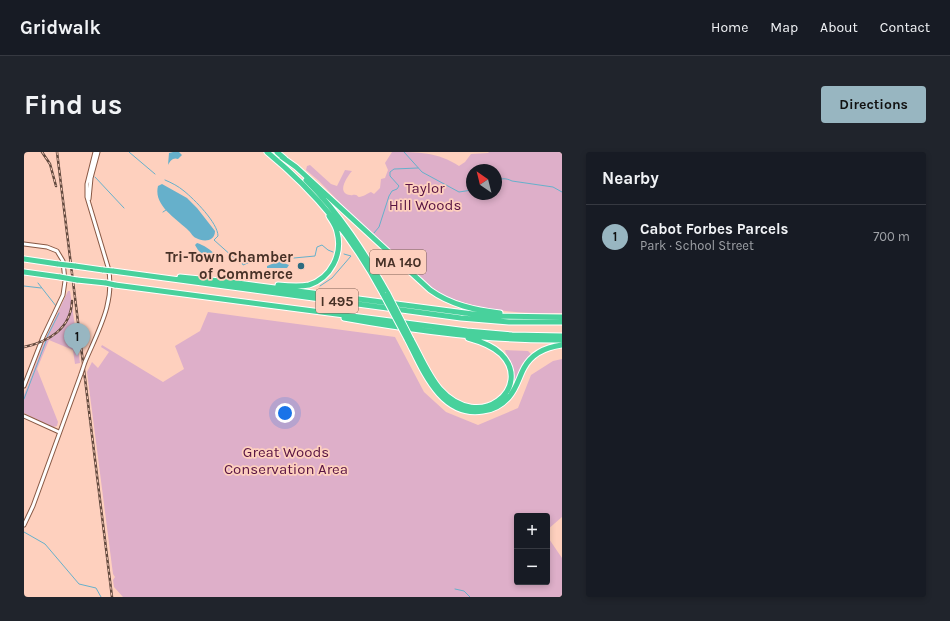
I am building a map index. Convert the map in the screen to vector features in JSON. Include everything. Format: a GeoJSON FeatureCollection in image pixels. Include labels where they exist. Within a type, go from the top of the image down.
{"type":"FeatureCollection","features":[{"type":"Feature","properties":{"kind":"highway","name":"MA 140"},"geometry":{"type":"LineString","coordinates":[[267,152],[293,174],[335,219],[349,237],[386,294],[429,380],[437,392],[453,405],[472,412],[488,410],[504,403],[516,388],[529,360],[549,347],[562,345]]}},
{"type":"Feature","properties":{"kind":"highway","name":"MA 140"},"geometry":{"type":"LineString","coordinates":[[276,152],[296,167],[435,294],[452,302],[474,309],[504,314],[538,317],[562,317]]}},
{"type":"Feature","properties":{"kind":"highway"},"geometry":{"type":"LineString","coordinates":[[282,157],[324,199],[344,225],[370,262],[386,294]]}},
{"type":"Feature","properties":{"kind":"highway"},"geometry":{"type":"LineString","coordinates":[[230,282],[298,286],[310,284],[323,278],[332,268],[338,255],[339,240],[334,225],[318,200]]}},
{"type":"Feature","properties":{"kind":"highway","name":"I 495"},"geometry":{"type":"LineString","coordinates":[[24,259],[461,318],[509,322],[562,322]]}},
{"type":"Feature","properties":{"kind":"highway","name":"I 495"},"geometry":{"type":"LineString","coordinates":[[24,272],[490,334],[562,336]]}},
{"type":"Feature","properties":{"kind":"highway"},"geometry":{"type":"LineString","coordinates":[[140,275],[230,282],[488,316],[538,317]]}},
{"type":"Feature","properties":{"kind":"highway"},"geometry":{"type":"LineString","coordinates":[[296,309],[391,326],[453,335],[504,339],[562,340]]}},
{"type":"Feature","properties":{"kind":"highway"},"geometry":{"type":"LineString","coordinates":[[409,339],[432,377],[446,395],[458,403],[470,407],[483,408],[495,403],[503,396],[510,382],[510,371],[507,361],[493,348],[476,341],[453,335]]}},
{"type":"Feature","properties":{"kind":"street"},"geometry":{"type":"LineString","coordinates":[[24,525],[33,506],[58,432],[109,304],[111,291],[109,273],[87,197],[87,184],[95,152]]}},
{"type":"Feature","properties":{"kind":"street"},"geometry":{"type":"LineString","coordinates":[[89,202],[90,185],[98,152]]}},
{"type":"Feature","properties":{"kind":"street"},"geometry":{"type":"LineString","coordinates":[[24,244],[47,246],[57,251],[63,261],[65,281],[63,295],[43,337],[24,386]]}},
{"type":"Feature","properties":{"kind":"street"},"geometry":{"type":"LineString","coordinates":[[24,416],[58,432]]}},
{"type":"Feature","properties":{"kind":"green space","name":"Taylor Hill Woods"},"geometry":{"type":"Polygon","coordinates":[[[392,152],[435,155],[451,161],[459,166],[465,162],[471,154],[489,152],[562,152],[562,313],[530,313],[498,310],[467,303],[437,292],[349,212],[319,181],[306,170],[307,166],[310,165],[331,184],[337,186],[345,170],[352,171],[343,188],[346,194],[356,195],[359,197],[371,192],[374,194],[380,188],[381,179],[385,178],[388,170],[385,163],[392,152]]]}},
{"type":"Feature","properties":{"kind":"green space"},"geometry":{"type":"Polygon","coordinates":[[[68,291],[70,291],[80,363],[75,364],[73,350],[49,340],[37,369],[58,422],[57,426],[53,427],[24,413],[24,395],[45,340],[68,291]]]}},
{"type":"Feature","properties":{"kind":"green space","name":"Great Woods Conservation Area"},"geometry":{"type":"Polygon","coordinates":[[[208,312],[395,337],[424,392],[446,412],[478,425],[518,408],[531,375],[553,361],[562,359],[562,517],[550,527],[550,513],[514,513],[514,585],[550,585],[550,540],[562,558],[562,597],[123,597],[114,587],[113,580],[115,577],[113,574],[87,372],[92,362],[98,368],[109,352],[101,347],[102,345],[163,382],[184,369],[175,346],[200,331],[208,312]]]}},
{"type":"Feature","properties":{"kind":"green space"},"geometry":{"type":"Polygon","coordinates":[[[505,350],[528,351],[531,354],[522,364],[515,385],[512,386],[513,368],[505,350]]]}},
{"type":"Feature","properties":{"kind":"water"},"geometry":{"type":"Polygon","coordinates":[[[179,152],[182,155],[178,159],[172,160],[168,165],[169,153],[179,152]]]}},
{"type":"Feature","properties":{"kind":"water"},"geometry":{"type":"Polygon","coordinates":[[[162,184],[187,198],[197,208],[215,231],[211,239],[199,239],[193,236],[167,212],[162,206],[157,193],[158,186],[162,184]]]}},
{"type":"Feature","properties":{"kind":"water"},"geometry":{"type":"Polygon","coordinates":[[[197,243],[209,249],[218,259],[212,257],[206,258],[195,245],[197,243]]]}},
{"type":"Feature","properties":{"kind":"water"},"geometry":{"type":"Polygon","coordinates":[[[279,261],[289,265],[287,268],[267,268],[267,266],[279,261]]]}},
{"type":"Feature","properties":{"kind":"waterway"},"geometry":{"type":"LineString","coordinates":[[129,152],[155,174]]}},
{"type":"Feature","properties":{"kind":"waterway"},"geometry":{"type":"LineString","coordinates":[[404,152],[422,172],[459,192],[466,191]]}},
{"type":"Feature","properties":{"kind":"waterway"},"geometry":{"type":"LineString","coordinates":[[374,233],[379,227],[389,196],[392,191],[397,189],[399,186],[390,176],[390,172],[394,169],[418,168]]}},
{"type":"Feature","properties":{"kind":"waterway"},"geometry":{"type":"LineString","coordinates":[[95,177],[124,208]]}},
{"type":"Feature","properties":{"kind":"waterway"},"geometry":{"type":"LineString","coordinates":[[502,179],[553,187],[562,192]]}},
{"type":"Feature","properties":{"kind":"waterway"},"geometry":{"type":"LineString","coordinates":[[165,180],[182,189],[199,205],[210,218],[217,231],[218,236],[214,240],[233,257],[241,261],[243,265],[269,255],[286,255]]}},
{"type":"Feature","properties":{"kind":"waterway"},"geometry":{"type":"LineString","coordinates":[[294,258],[315,256],[317,247],[322,245],[333,252]]}},
{"type":"Feature","properties":{"kind":"waterway"},"geometry":{"type":"LineString","coordinates":[[320,286],[332,278],[351,256],[344,254]]}},
{"type":"Feature","properties":{"kind":"waterway"},"geometry":{"type":"LineString","coordinates":[[38,283],[56,306]]}},
{"type":"Feature","properties":{"kind":"waterway"},"geometry":{"type":"LineString","coordinates":[[24,286],[41,288]]}},
{"type":"Feature","properties":{"kind":"waterway"},"geometry":{"type":"LineString","coordinates":[[47,337],[59,313]]}},
{"type":"Feature","properties":{"kind":"waterway"},"geometry":{"type":"LineString","coordinates":[[24,399],[46,341]]}},
{"type":"Feature","properties":{"kind":"waterway"},"geometry":{"type":"LineString","coordinates":[[24,532],[45,544],[79,584],[96,588],[101,597]]}},
{"type":"Feature","properties":{"kind":"waterway"},"geometry":{"type":"LineString","coordinates":[[455,589],[464,591],[470,597]]}},
{"type":"Feature","properties":{"kind":"railway"},"geometry":{"type":"LineString","coordinates":[[42,152],[50,164],[56,186]]}},
{"type":"Feature","properties":{"kind":"railway"},"geometry":{"type":"LineString","coordinates":[[57,152],[112,597]]}},
{"type":"Feature","properties":{"kind":"railway"},"geometry":{"type":"LineString","coordinates":[[24,347],[41,342],[57,333],[63,327],[71,311],[72,301]]}},
{"type":"Feature","properties":{"kind":"place","name":"Tri-Town Chamber of Commerce"},"geometry":{"type":"Point","coordinates":[301,266]}},
{"type":"Feature","properties":{"kind":"place","name":"Cabot Forbes Parcels"},"geometry":{"type":"Point","coordinates":[77,356]}}]}
